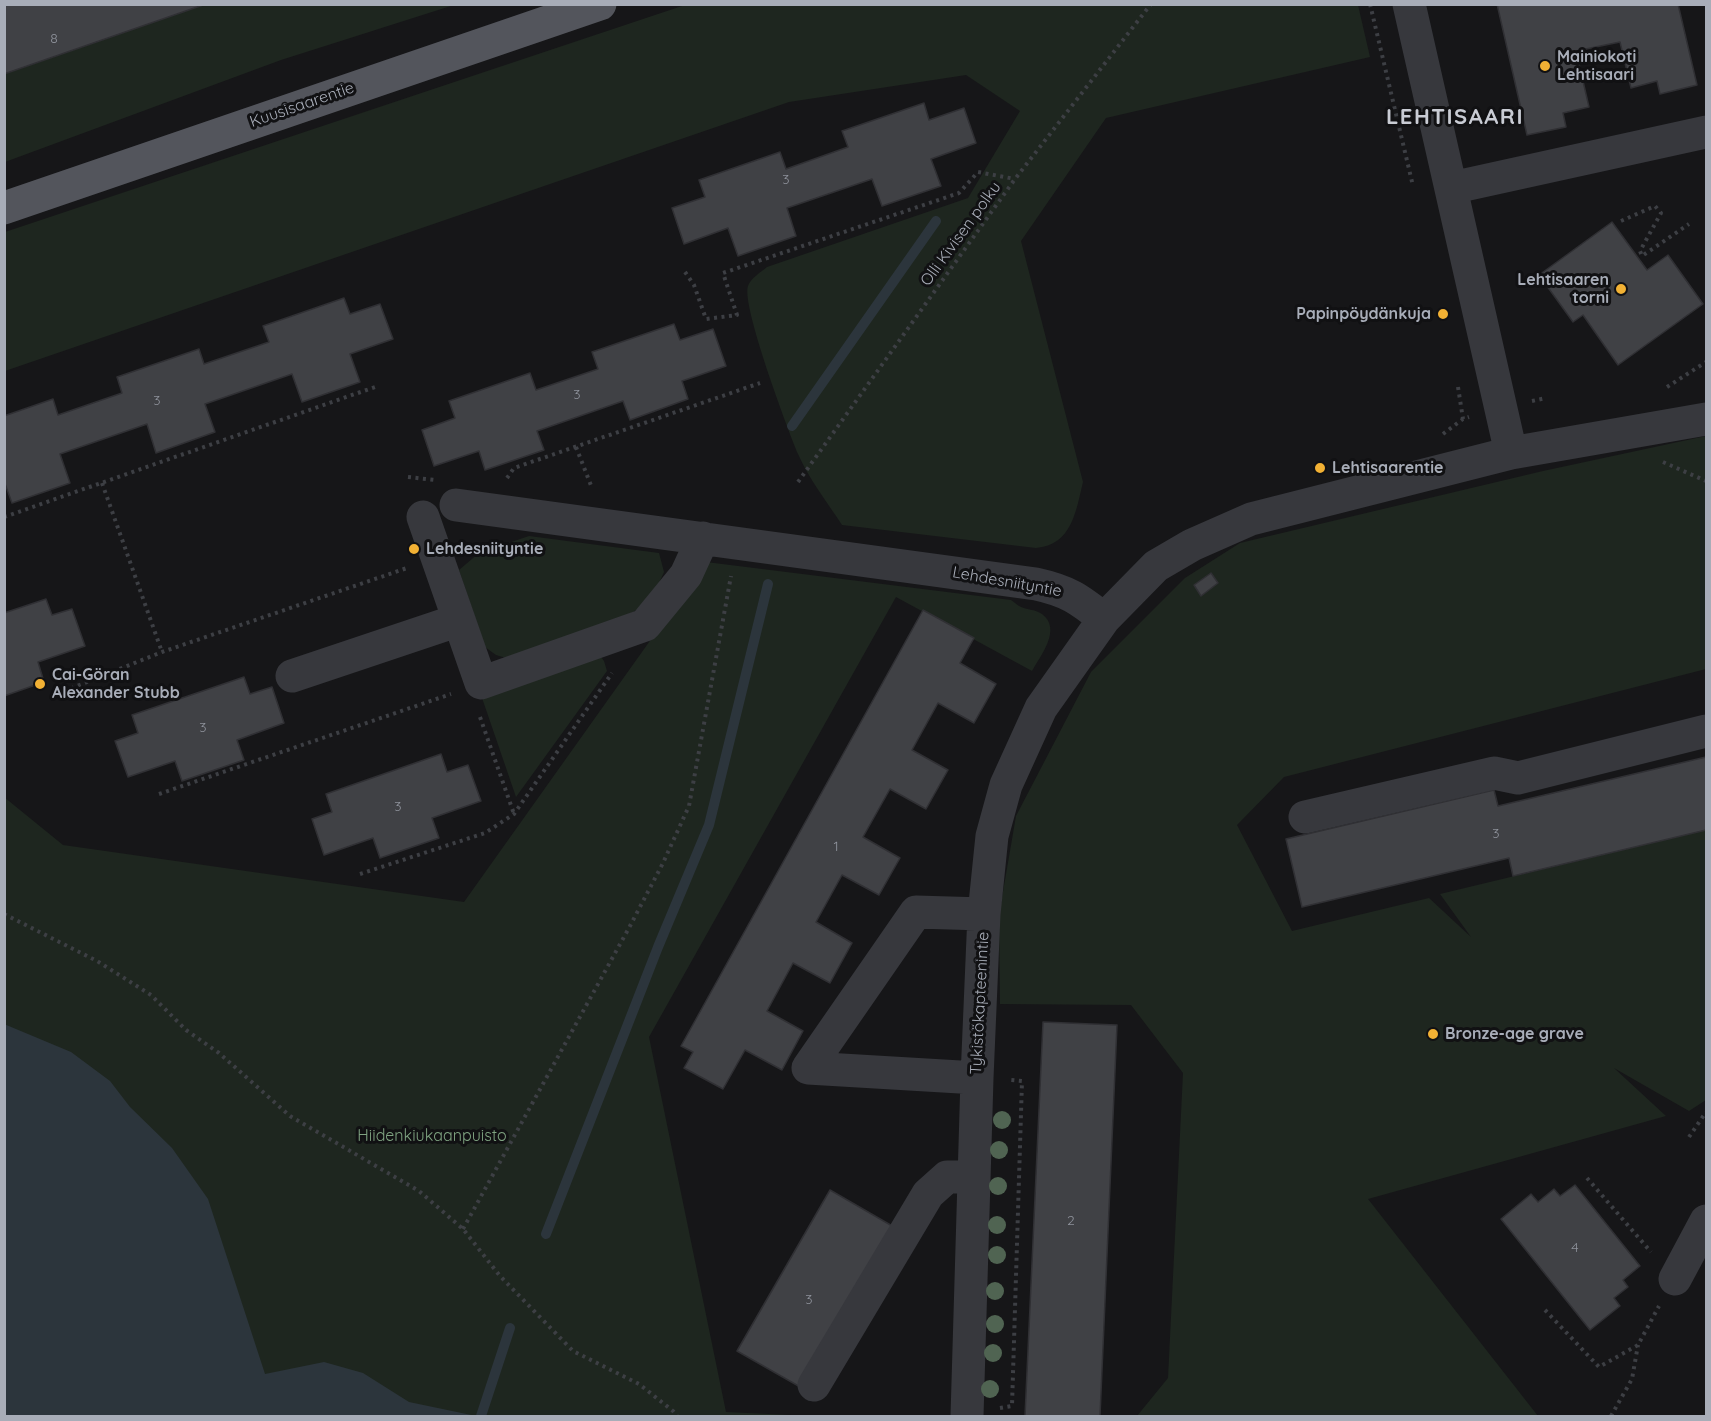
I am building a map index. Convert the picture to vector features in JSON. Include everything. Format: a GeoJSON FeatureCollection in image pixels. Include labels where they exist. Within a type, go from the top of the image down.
{"type":"FeatureCollection","features":[{"type":"Feature","properties":{"kind":"main road","name":"Kuusisaarentie"},"geometry":{"type":"LineString","coordinates":[[4,207],[600,4]]}},
{"type":"Feature","properties":{"kind":"street"},"geometry":{"type":"LineString","coordinates":[[1409,4],[1511,453]]}},
{"type":"Feature","properties":{"kind":"street"},"geometry":{"type":"LineString","coordinates":[[1451,188],[1707,132]]}},
{"type":"Feature","properties":{"kind":"street"},"geometry":{"type":"LineString","coordinates":[[1104,619],[1156,566],[1192,545],[1251,519],[1511,453],[1707,419]]}},
{"type":"Feature","properties":{"kind":"street","name":"Lehdesniityntie"},"geometry":{"type":"LineString","coordinates":[[456,505],[1036,584],[1071,594],[1104,619]]}},
{"type":"Feature","properties":{"kind":"street"},"geometry":{"type":"LineString","coordinates":[[423,517],[459,620],[475,686],[645,625],[686,575],[703,538]]}},
{"type":"Feature","properties":{"kind":"street","name":"Tykistökapteenintie"},"geometry":{"type":"LineString","coordinates":[[967,1414],[973,1177],[984,914],[992,836],[1006,785],[1041,708],[1104,619]]}},
{"type":"Feature","properties":{"kind":"street"},"geometry":{"type":"LineString","coordinates":[[292,676],[459,620]]}},
{"type":"Feature","properties":{"kind":"street"},"geometry":{"type":"LineString","coordinates":[[1305,818],[1494,773],[1518,778],[1707,731]]}},
{"type":"Feature","properties":{"kind":"street"},"geometry":{"type":"LineString","coordinates":[[977,1078],[808,1068],[916,912],[984,914]]}},
{"type":"Feature","properties":{"kind":"street"},"geometry":{"type":"LineString","coordinates":[[814,1385],[928,1194],[947,1177],[973,1177]]}},
{"type":"Feature","properties":{"kind":"street"},"geometry":{"type":"LineString","coordinates":[[1675,1279],[1707,1221]]}},
{"type":"Feature","properties":{"kind":"path","name":"Olli Kivisen polku"},"geometry":{"type":"LineString","coordinates":[[798,482],[1015,179],[1151,4]]}},
{"type":"Feature","properties":{"kind":"path"},"geometry":{"type":"LineString","coordinates":[[685,272],[694,285],[706,319],[737,315],[723,273],[959,193],[978,172],[1015,179]]}},
{"type":"Feature","properties":{"kind":"path"},"geometry":{"type":"LineString","coordinates":[[1621,221],[1655,206],[1661,213],[1640,251],[1642,256],[1689,224]]}},
{"type":"Feature","properties":{"kind":"path"},"geometry":{"type":"LineString","coordinates":[[1667,387],[1707,362]]}},
{"type":"Feature","properties":{"kind":"path"},"geometry":{"type":"LineString","coordinates":[[496,510],[501,487],[514,468],[760,383]]}},
{"type":"Feature","properties":{"kind":"path"},"geometry":{"type":"LineString","coordinates":[[4,517],[375,387]]}},
{"type":"Feature","properties":{"kind":"path"},"geometry":{"type":"LineString","coordinates":[[1435,437],[1444,434],[1463,419],[1546,398]]}},
{"type":"Feature","properties":{"kind":"path"},"geometry":{"type":"LineString","coordinates":[[576,447],[592,489]]}},
{"type":"Feature","properties":{"kind":"path"},"geometry":{"type":"LineString","coordinates":[[1658,459],[1707,481]]}},
{"type":"Feature","properties":{"kind":"path"},"geometry":{"type":"LineString","coordinates":[[102,483],[162,652]]}},
{"type":"Feature","properties":{"kind":"path"},"geometry":{"type":"LineString","coordinates":[[463,1229],[630,926],[663,863],[689,806],[737,543]]}},
{"type":"Feature","properties":{"kind":"path"},"geometry":{"type":"LineString","coordinates":[[57,694],[162,652],[414,565]]}},
{"type":"Feature","properties":{"kind":"path"},"geometry":{"type":"LineString","coordinates":[[360,874],[485,832],[514,814],[612,673]]}},
{"type":"Feature","properties":{"kind":"path"},"geometry":{"type":"LineString","coordinates":[[159,794],[475,686],[514,814]]}},
{"type":"Feature","properties":{"kind":"path"},"geometry":{"type":"LineString","coordinates":[[4,914],[97,961],[151,995],[186,1030],[219,1053],[290,1116],[419,1191],[463,1229],[500,1276],[573,1352],[639,1384],[677,1416]]}},
{"type":"Feature","properties":{"kind":"path"},"geometry":{"type":"LineString","coordinates":[[967,1414],[1012,1406],[1022,1081],[977,1078]]}},
{"type":"Feature","properties":{"kind":"path"},"geometry":{"type":"LineString","coordinates":[[1689,1137],[1707,1112]]}},
{"type":"Feature","properties":{"kind":"path"},"geometry":{"type":"LineString","coordinates":[[1587,1178],[1675,1279],[1638,1345],[1632,1379],[1611,1416]]}},
{"type":"Feature","properties":{"kind":"path"},"geometry":{"type":"LineString","coordinates":[[1545,1310],[1599,1367],[1638,1345]]}},
{"type":"Feature","properties":{"kind":"green space"},"geometry":{"type":"Polygon","coordinates":[[[203,5],[454,5],[281,60],[5,162],[5,74],[203,5]]]}},
{"type":"Feature","properties":{"kind":"green space"},"geometry":{"type":"Polygon","coordinates":[[[685,5],[1358,5],[1370,57],[1106,118],[1021,241],[1083,482],[1075,515],[1065,533],[1058,540],[1036,548],[842,525],[798,454],[758,341],[748,298],[749,283],[767,267],[968,198],[1020,111],[966,75],[789,102],[5,371],[5,232],[685,5]]]}},
{"type":"Feature","properties":{"kind":"green space"},"geometry":{"type":"Polygon","coordinates":[[[1706,436],[1706,669],[1284,777],[1237,825],[1292,931],[1429,898],[1471,937],[1440,894],[1706,830],[1706,1100],[1689,1111],[1614,1068],[1666,1116],[1368,1199],[1538,1416],[1137,1416],[1168,1378],[1183,1073],[1131,1005],[1000,1004],[999,915],[1016,816],[1091,672],[1185,578],[1240,543],[1543,471],[1706,436]]]}},
{"type":"Feature","properties":{"kind":"green space"},"geometry":{"type":"Polygon","coordinates":[[[529,536],[659,553],[664,572],[659,583],[641,607],[625,617],[509,659],[496,655],[485,647],[459,570],[479,553],[529,536]]]}},
{"type":"Feature","properties":{"kind":"green space","name":"Hiidenkiukaanpuisto"},"geometry":{"type":"Polygon","coordinates":[[[706,562],[1011,600],[1019,606],[1042,614],[1048,620],[1050,627],[1048,642],[1032,671],[896,597],[649,1037],[726,1412],[812,1416],[341,1416],[210,1410],[5,1117],[4,797],[63,845],[464,902],[706,562]]]}},
{"type":"Feature","properties":{"kind":"green space"},"geometry":{"type":"Polygon","coordinates":[[[599,654],[607,671],[516,797],[481,695],[599,654]]]}},
{"type":"Feature","properties":{"kind":"shaded area"},"geometry":{"type":"Polygon","coordinates":[[[4,1024],[71,1052],[110,1081],[130,1107],[172,1148],[208,1199],[265,1374],[324,1362],[363,1373],[409,1402],[476,1416],[5,1416],[4,1024]]]}},
{"type":"Feature","properties":{"kind":"building"},"geometry":{"type":"Polygon","coordinates":[[[4,4],[203,4],[203,5],[4,74],[4,4]]]}},
{"type":"Feature","properties":{"kind":"building","name":"Mainiokoti Lehtisaari"},"geometry":{"type":"Polygon","coordinates":[[[1497,4],[1678,4],[1697,85],[1660,94],[1657,81],[1631,88],[1620,42],[1576,51],[1589,107],[1563,113],[1566,127],[1527,135],[1497,4]]]}},
{"type":"Feature","properties":{"kind":"building"},"geometry":{"type":"Polygon","coordinates":[[[924,103],[929,120],[964,108],[976,143],[931,159],[941,186],[882,206],[872,179],[787,208],[796,236],[738,256],[728,228],[684,244],[672,208],[705,197],[699,180],[780,152],[786,169],[848,147],[842,131],[924,103]]]}},
{"type":"Feature","properties":{"kind":"building","name":"Lehtisaaren torni"},"geometry":{"type":"Polygon","coordinates":[[[1612,222],[1647,270],[1668,255],[1703,304],[1618,365],[1583,315],[1573,322],[1539,275],[1612,222]]]}},
{"type":"Feature","properties":{"kind":"building"},"geometry":{"type":"Polygon","coordinates":[[[344,298],[350,314],[380,304],[393,339],[350,354],[360,382],[302,402],[292,374],[205,404],[215,432],[156,453],[147,424],[60,454],[70,483],[12,503],[4,481],[4,416],[53,399],[58,415],[122,393],[117,377],[199,349],[204,364],[269,342],[263,326],[344,298]]]}},
{"type":"Feature","properties":{"kind":"building"},"geometry":{"type":"Polygon","coordinates":[[[674,324],[680,340],[713,329],[726,366],[682,381],[688,399],[630,420],[623,401],[537,431],[544,450],[485,470],[479,451],[434,466],[422,430],[455,418],[449,401],[530,373],[536,390],[598,369],[592,352],[674,324]]]}},
{"type":"Feature","properties":{"kind":"building"},"geometry":{"type":"Polygon","coordinates":[[[1211,573],[1218,583],[1201,596],[1194,585],[1211,573]]]}},
{"type":"Feature","properties":{"kind":"building"},"geometry":{"type":"Polygon","coordinates":[[[46,599],[52,615],[72,609],[85,646],[38,662],[44,682],[4,696],[4,613],[46,599]]]}},
{"type":"Feature","properties":{"kind":"building"},"geometry":{"type":"Polygon","coordinates":[[[923,610],[974,638],[960,663],[996,684],[974,723],[938,703],[912,750],[948,770],[926,809],[890,789],[863,837],[900,858],[879,895],[842,875],[816,922],[852,943],[830,983],[793,963],[767,1011],[803,1031],[782,1070],[745,1050],[723,1089],[684,1068],[693,1052],[681,1046],[923,610]]]}},
{"type":"Feature","properties":{"kind":"building"},"geometry":{"type":"Polygon","coordinates":[[[244,677],[250,694],[272,687],[284,723],[237,740],[244,760],[182,781],[175,761],[128,777],[115,741],[138,733],[132,715],[244,677]]]}},
{"type":"Feature","properties":{"kind":"building"},"geometry":{"type":"Polygon","coordinates":[[[441,754],[447,772],[468,765],[481,801],[432,818],[439,838],[380,858],[373,838],[324,855],[312,819],[332,812],[326,794],[441,754]]]}},
{"type":"Feature","properties":{"kind":"building"},"geometry":{"type":"Polygon","coordinates":[[[1706,757],[1706,830],[1513,876],[1509,858],[1302,907],[1286,839],[1494,790],[1498,806],[1706,757]]]}},
{"type":"Feature","properties":{"kind":"building"},"geometry":{"type":"Polygon","coordinates":[[[1043,1022],[1117,1025],[1100,1416],[1025,1416],[1043,1022]]]}},
{"type":"Feature","properties":{"kind":"building"},"geometry":{"type":"Polygon","coordinates":[[[1575,1185],[1640,1266],[1623,1280],[1628,1287],[1614,1298],[1620,1306],[1590,1330],[1501,1219],[1531,1194],[1538,1202],[1554,1189],[1560,1196],[1575,1185]]]}},
{"type":"Feature","properties":{"kind":"building"},"geometry":{"type":"Polygon","coordinates":[[[830,1190],[894,1227],[802,1388],[737,1351],[830,1190]]]}},
{"type":"Feature","properties":{"kind":"waterway"},"geometry":{"type":"LineString","coordinates":[[792,426],[936,221]]}},
{"type":"Feature","properties":{"kind":"waterway"},"geometry":{"type":"LineString","coordinates":[[546,1234],[658,947],[709,825],[768,584]]}},
{"type":"Feature","properties":{"kind":"waterway"},"geometry":{"type":"LineString","coordinates":[[481,1416],[510,1328]]}},
{"type":"Feature","properties":{"kind":"place","name":"Mainiokoti Lehtisaari"},"geometry":{"type":"Point","coordinates":[1545,66]}},
{"type":"Feature","properties":{"kind":"place","name":"Lehtisaaren torni"},"geometry":{"type":"Point","coordinates":[1621,289]}},
{"type":"Feature","properties":{"kind":"place","name":"Papinpöydänkuja"},"geometry":{"type":"Point","coordinates":[1443,314]}},
{"type":"Feature","properties":{"kind":"place","name":"Lehtisaarentie"},"geometry":{"type":"Point","coordinates":[1320,468]}},
{"type":"Feature","properties":{"kind":"place","name":"Lehdesniityntie"},"geometry":{"type":"Point","coordinates":[414,549]}},
{"type":"Feature","properties":{"kind":"place","name":"Cai-Göran Alexander Stubb"},"geometry":{"type":"Point","coordinates":[40,684]}},
{"type":"Feature","properties":{"kind":"place","name":"Bronze-age grave"},"geometry":{"type":"Point","coordinates":[1433,1034]}},
{"type":"Feature","properties":{"kind":"district","name":"LEHTISAARI"},"geometry":{"type":"Point","coordinates":[1455,117]}}]}
